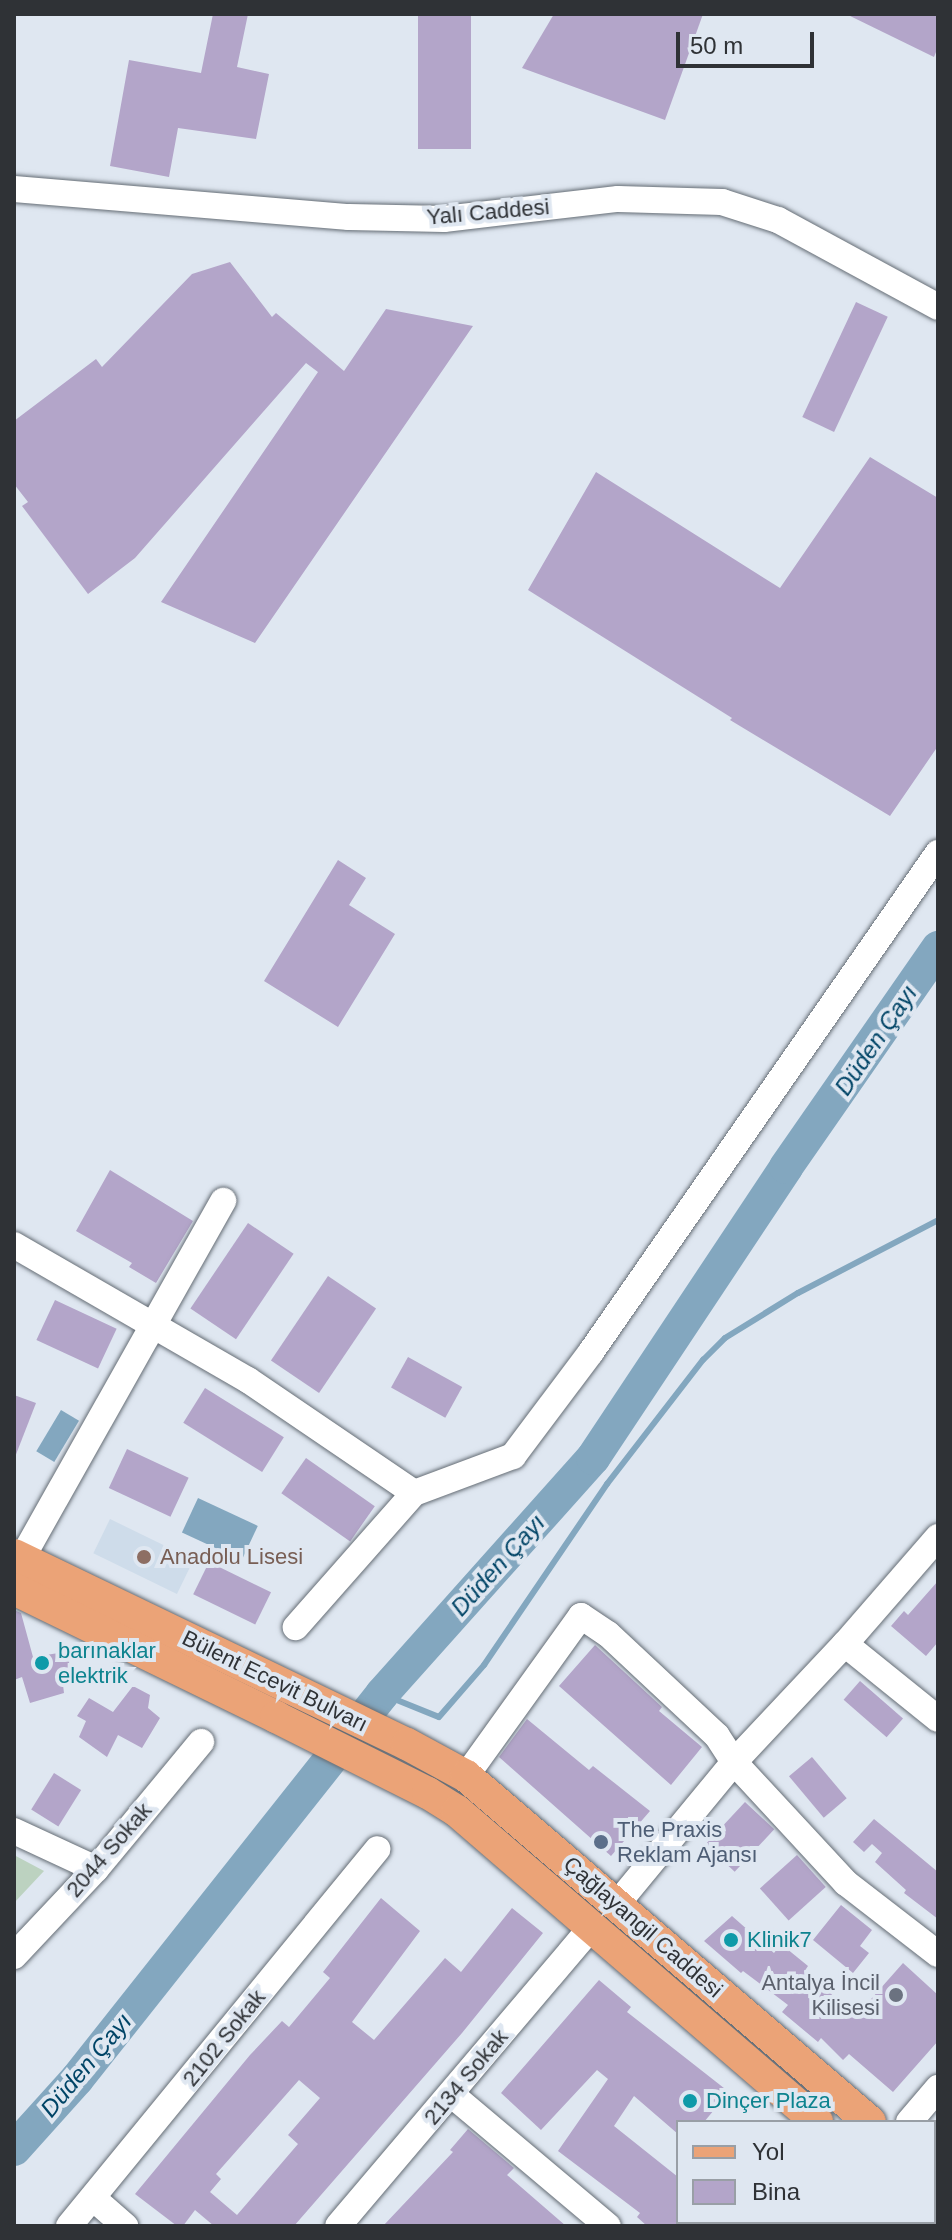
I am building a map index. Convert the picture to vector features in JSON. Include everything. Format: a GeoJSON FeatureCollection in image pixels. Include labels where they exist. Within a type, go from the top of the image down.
{"type":"FeatureCollection","features":[{"type":"Feature","properties":{"kind":"main road","name":"Bülent Ecevit Bulvarı"},"geometry":{"type":"LineString","coordinates":[[18,1556],[283,1702],[385,1771]]}},
{"type":"Feature","properties":{"kind":"main road","name":"Bülent Ecevit Bulvarı"},"geometry":{"type":"LineString","coordinates":[[14,1589],[283,1702],[407,1744]]}},
{"type":"Feature","properties":{"kind":"main road","name":"Çağlayangil Caddesi"},"geometry":{"type":"LineString","coordinates":[[407,1744],[466,1776],[868,2120]]}},
{"type":"Feature","properties":{"kind":"main road","name":"Çağlayangil Caddesi"},"geometry":{"type":"LineString","coordinates":[[385,1771],[457,1811],[815,2120]]}},
{"type":"Feature","properties":{"kind":"street","name":"Yalı Caddesi"},"geometry":{"type":"LineString","coordinates":[[14,189],[349,217],[428,219],[618,199],[722,202],[778,220],[938,307]]}},
{"type":"Feature","properties":{"kind":"street"},"geometry":{"type":"LineString","coordinates":[[296,1627],[414,1493],[513,1456],[591,1352],[938,853]]}},
{"type":"Feature","properties":{"kind":"street"},"geometry":{"type":"LineString","coordinates":[[18,1556],[223,1201]]}},
{"type":"Feature","properties":{"kind":"street"},"geometry":{"type":"LineString","coordinates":[[14,1245],[248,1380],[414,1493]]}},
{"type":"Feature","properties":{"kind":"street"},"geometry":{"type":"LineString","coordinates":[[617,1904],[734,1762],[845,1644],[938,1537]]}},
{"type":"Feature","properties":{"kind":"street"},"geometry":{"type":"LineString","coordinates":[[466,1776],[581,1616],[608,1634],[717,1736],[734,1762],[846,1883],[938,1954]]}},
{"type":"Feature","properties":{"kind":"street"},"geometry":{"type":"LineString","coordinates":[[845,1644],[938,1719]]}},
{"type":"Feature","properties":{"kind":"street","name":"2044 Sokak"},"geometry":{"type":"LineString","coordinates":[[14,1956],[96,1869],[201,1742]]}},
{"type":"Feature","properties":{"kind":"street"},"geometry":{"type":"LineString","coordinates":[[14,1831],[96,1869]]}},
{"type":"Feature","properties":{"kind":"street","name":"2102 Sokak"},"geometry":{"type":"LineString","coordinates":[[69,2226],[378,1849]]}},
{"type":"Feature","properties":{"kind":"street","name":"2134 Sokak"},"geometry":{"type":"LineString","coordinates":[[338,2226],[592,1926]]}},
{"type":"Feature","properties":{"kind":"street"},"geometry":{"type":"LineString","coordinates":[[911,2120],[938,2088]]}},
{"type":"Feature","properties":{"kind":"street"},"geometry":{"type":"LineString","coordinates":[[451,2094],[608,2226]]}},
{"type":"Feature","properties":{"kind":"street"},"geometry":{"type":"LineString","coordinates":[[93,2198],[125,2226]]}},
{"type":"Feature","properties":{"kind":"shaded area","name":"Anadolu Lisesi"},"geometry":{"type":"Polygon","coordinates":[[[110,1519],[194,1560],[177,1594],[93,1553],[110,1519]]]}},
{"type":"Feature","properties":{"kind":"green space"},"geometry":{"type":"Polygon","coordinates":[[[14,1855],[44,1871],[14,1903],[14,1855]]]}},
{"type":"Feature","properties":{"kind":"water"},"geometry":{"type":"Polygon","coordinates":[[[61,1410],[79,1421],[54,1462],[36,1451],[61,1410]]]}},
{"type":"Feature","properties":{"kind":"water"},"geometry":{"type":"Polygon","coordinates":[[[198,1498],[258,1526],[242,1560],[182,1532],[198,1498]]]}},
{"type":"Feature","properties":{"kind":"building"},"geometry":{"type":"Polygon","coordinates":[[[213,14],[248,14],[237,67],[269,74],[256,139],[178,128],[169,177],[110,166],[129,60],[201,73],[213,14]]]}},
{"type":"Feature","properties":{"kind":"building"},"geometry":{"type":"Polygon","coordinates":[[[418,14],[471,14],[471,149],[418,149],[418,14]]]}},
{"type":"Feature","properties":{"kind":"building"},"geometry":{"type":"Polygon","coordinates":[[[554,14],[703,14],[665,120],[522,68],[554,14]]]}},
{"type":"Feature","properties":{"kind":"building"},"geometry":{"type":"Polygon","coordinates":[[[846,14],[938,14],[938,47],[934,57],[846,14]]]}},
{"type":"Feature","properties":{"kind":"building"},"geometry":{"type":"Polygon","coordinates":[[[230,262],[272,317],[276,313],[344,371],[386,309],[473,326],[255,643],[161,602],[318,372],[306,363],[135,558],[88,594],[22,506],[28,502],[14,484],[14,421],[96,359],[102,367],[192,274],[230,262]]]}},
{"type":"Feature","properties":{"kind":"building"},"geometry":{"type":"Polygon","coordinates":[[[856,302],[888,317],[834,432],[802,417],[856,302]]]}},
{"type":"Feature","properties":{"kind":"building"},"geometry":{"type":"Polygon","coordinates":[[[870,457],[938,498],[938,746],[890,816],[730,720],[732,718],[528,590],[596,472],[780,588],[870,457]]]}},
{"type":"Feature","properties":{"kind":"building"},"geometry":{"type":"Polygon","coordinates":[[[338,860],[366,878],[349,905],[395,934],[338,1027],[264,981],[338,860]]]}},
{"type":"Feature","properties":{"kind":"building"},"geometry":{"type":"Polygon","coordinates":[[[110,1170],[193,1221],[156,1283],[129,1267],[132,1263],[76,1231],[110,1170]]]}},
{"type":"Feature","properties":{"kind":"building"},"geometry":{"type":"Polygon","coordinates":[[[248,1223],[294,1254],[236,1339],[190,1308],[248,1223]]]}},
{"type":"Feature","properties":{"kind":"building"},"geometry":{"type":"Polygon","coordinates":[[[328,1276],[376,1308],[319,1393],[271,1361],[328,1276]]]}},
{"type":"Feature","properties":{"kind":"building"},"geometry":{"type":"Polygon","coordinates":[[[55,1300],[117,1329],[98,1369],[36,1340],[55,1300]]]}},
{"type":"Feature","properties":{"kind":"building"},"geometry":{"type":"Polygon","coordinates":[[[408,1357],[462,1387],[445,1418],[391,1388],[408,1357]]]}},
{"type":"Feature","properties":{"kind":"building"},"geometry":{"type":"Polygon","coordinates":[[[205,1388],[284,1437],[262,1472],[183,1423],[205,1388]]]}},
{"type":"Feature","properties":{"kind":"building"},"geometry":{"type":"Polygon","coordinates":[[[14,1395],[36,1403],[15,1457],[14,1457],[14,1395]]]}},
{"type":"Feature","properties":{"kind":"building"},"geometry":{"type":"Polygon","coordinates":[[[127,1449],[189,1478],[170,1517],[109,1488],[127,1449]]]}},
{"type":"Feature","properties":{"kind":"building"},"geometry":{"type":"Polygon","coordinates":[[[306,1458],[375,1506],[350,1541],[281,1493],[306,1458]]]}},
{"type":"Feature","properties":{"kind":"building"},"geometry":{"type":"Polygon","coordinates":[[[209,1562],[271,1592],[255,1625],[193,1594],[209,1562]]]}},
{"type":"Feature","properties":{"kind":"building"},"geometry":{"type":"Polygon","coordinates":[[[938,1581],[938,1642],[926,1656],[891,1626],[904,1611],[908,1615],[938,1581]]]}},
{"type":"Feature","properties":{"kind":"building","name":"barınaklar elektrik"},"geometry":{"type":"Polygon","coordinates":[[[14,1610],[21,1613],[33,1657],[65,1652],[72,1670],[62,1677],[64,1693],[30,1703],[22,1677],[14,1680],[14,1610]]]}},
{"type":"Feature","properties":{"kind":"building"},"geometry":{"type":"Polygon","coordinates":[[[595,1645],[662,1707],[659,1711],[702,1747],[671,1785],[559,1686],[595,1645]]]}},
{"type":"Feature","properties":{"kind":"building"},"geometry":{"type":"Polygon","coordinates":[[[860,1681],[903,1718],[887,1737],[844,1700],[860,1681]]]}},
{"type":"Feature","properties":{"kind":"building"},"geometry":{"type":"Polygon","coordinates":[[[133,1686],[150,1695],[148,1708],[160,1718],[142,1748],[118,1735],[107,1757],[79,1737],[86,1721],[77,1716],[89,1698],[113,1712],[133,1686]]]}},
{"type":"Feature","properties":{"kind":"building"},"geometry":{"type":"Polygon","coordinates":[[[527,1719],[589,1770],[593,1766],[650,1811],[611,1856],[499,1757],[527,1719]]]}},
{"type":"Feature","properties":{"kind":"building"},"geometry":{"type":"Polygon","coordinates":[[[812,1757],[847,1798],[824,1818],[789,1776],[812,1757]]]}},
{"type":"Feature","properties":{"kind":"building"},"geometry":{"type":"Polygon","coordinates":[[[54,1773],[81,1790],[58,1826],[31,1809],[54,1773]]]}},
{"type":"Feature","properties":{"kind":"building"},"geometry":{"type":"Polygon","coordinates":[[[745,1802],[774,1829],[735,1872],[705,1844],[745,1802]]]}},
{"type":"Feature","properties":{"kind":"building"},"geometry":{"type":"Polygon","coordinates":[[[874,1819],[938,1872],[938,1919],[904,1893],[906,1890],[875,1862],[882,1853],[872,1844],[864,1852],[853,1842],[874,1819]]]}},
{"type":"Feature","properties":{"kind":"building"},"geometry":{"type":"Polygon","coordinates":[[[797,1855],[826,1887],[789,1920],[760,1888],[797,1855]]]}},
{"type":"Feature","properties":{"kind":"building"},"geometry":{"type":"Polygon","coordinates":[[[381,1898],[420,1931],[352,2022],[374,2040],[445,1958],[461,1972],[512,1908],[543,1933],[462,2033],[294,2226],[214,2226],[195,2210],[183,2226],[177,2226],[135,2194],[250,2055],[282,2021],[289,2027],[330,1978],[323,1972],[381,1898]],[[299,2080],[216,2174],[221,2179],[210,2192],[237,2215],[298,2144],[288,2135],[320,2098],[299,2080]]]}},
{"type":"Feature","properties":{"kind":"building"},"geometry":{"type":"Polygon","coordinates":[[[841,1905],[872,1930],[860,1946],[869,1953],[853,1973],[813,1940],[841,1905]]]}},
{"type":"Feature","properties":{"kind":"building"},"geometry":{"type":"Polygon","coordinates":[[[732,1916],[774,1953],[781,1944],[808,1966],[804,1972],[857,2015],[903,1963],[938,1995],[938,2041],[893,2092],[849,2054],[843,2060],[821,2038],[818,2042],[782,2012],[788,2005],[743,1971],[741,1973],[704,1941],[732,1916]]]}},
{"type":"Feature","properties":{"kind":"building"},"geometry":{"type":"Polygon","coordinates":[[[599,1980],[631,2007],[627,2012],[729,2092],[706,2120],[676,2120],[676,2132],[634,2096],[614,2126],[676,2175],[678,2226],[647,2226],[637,2217],[640,2213],[558,2151],[608,2079],[597,2070],[541,2130],[501,2093],[599,1980]]]}},
{"type":"Feature","properties":{"kind":"building"},"geometry":{"type":"Polygon","coordinates":[[[468,2129],[514,2168],[507,2175],[566,2226],[383,2226],[453,2152],[450,2150],[468,2129]]]}},
{"type":"Feature","properties":{"kind":"waterway","name":"Düden Çayı"},"geometry":{"type":"LineString","coordinates":[[14,2149],[77,2079],[382,1694],[593,1458],[786,1167],[938,948]]}},
{"type":"Feature","properties":{"kind":"waterway"},"geometry":{"type":"LineString","coordinates":[[382,1694],[439,1717],[484,1665],[607,1484],[703,1360],[725,1338],[798,1293],[938,1220]]}},
{"type":"Feature","properties":{"kind":"place","name":"Anadolu Lisesi"},"geometry":{"type":"Point","coordinates":[144,1557]}},
{"type":"Feature","properties":{"kind":"place","name":"barınaklar elektrik"},"geometry":{"type":"Point","coordinates":[42,1663]}},
{"type":"Feature","properties":{"kind":"place","name":"The Praxis Reklam Ajansı"},"geometry":{"type":"Point","coordinates":[601,1842]}},
{"type":"Feature","properties":{"kind":"place","name":"Klinik7"},"geometry":{"type":"Point","coordinates":[731,1940]}},
{"type":"Feature","properties":{"kind":"place","name":"Antalya İncil Kilisesi"},"geometry":{"type":"Point","coordinates":[896,1995]}},
{"type":"Feature","properties":{"kind":"place","name":"Dinçer Plaza"},"geometry":{"type":"Point","coordinates":[690,2101]}}]}
